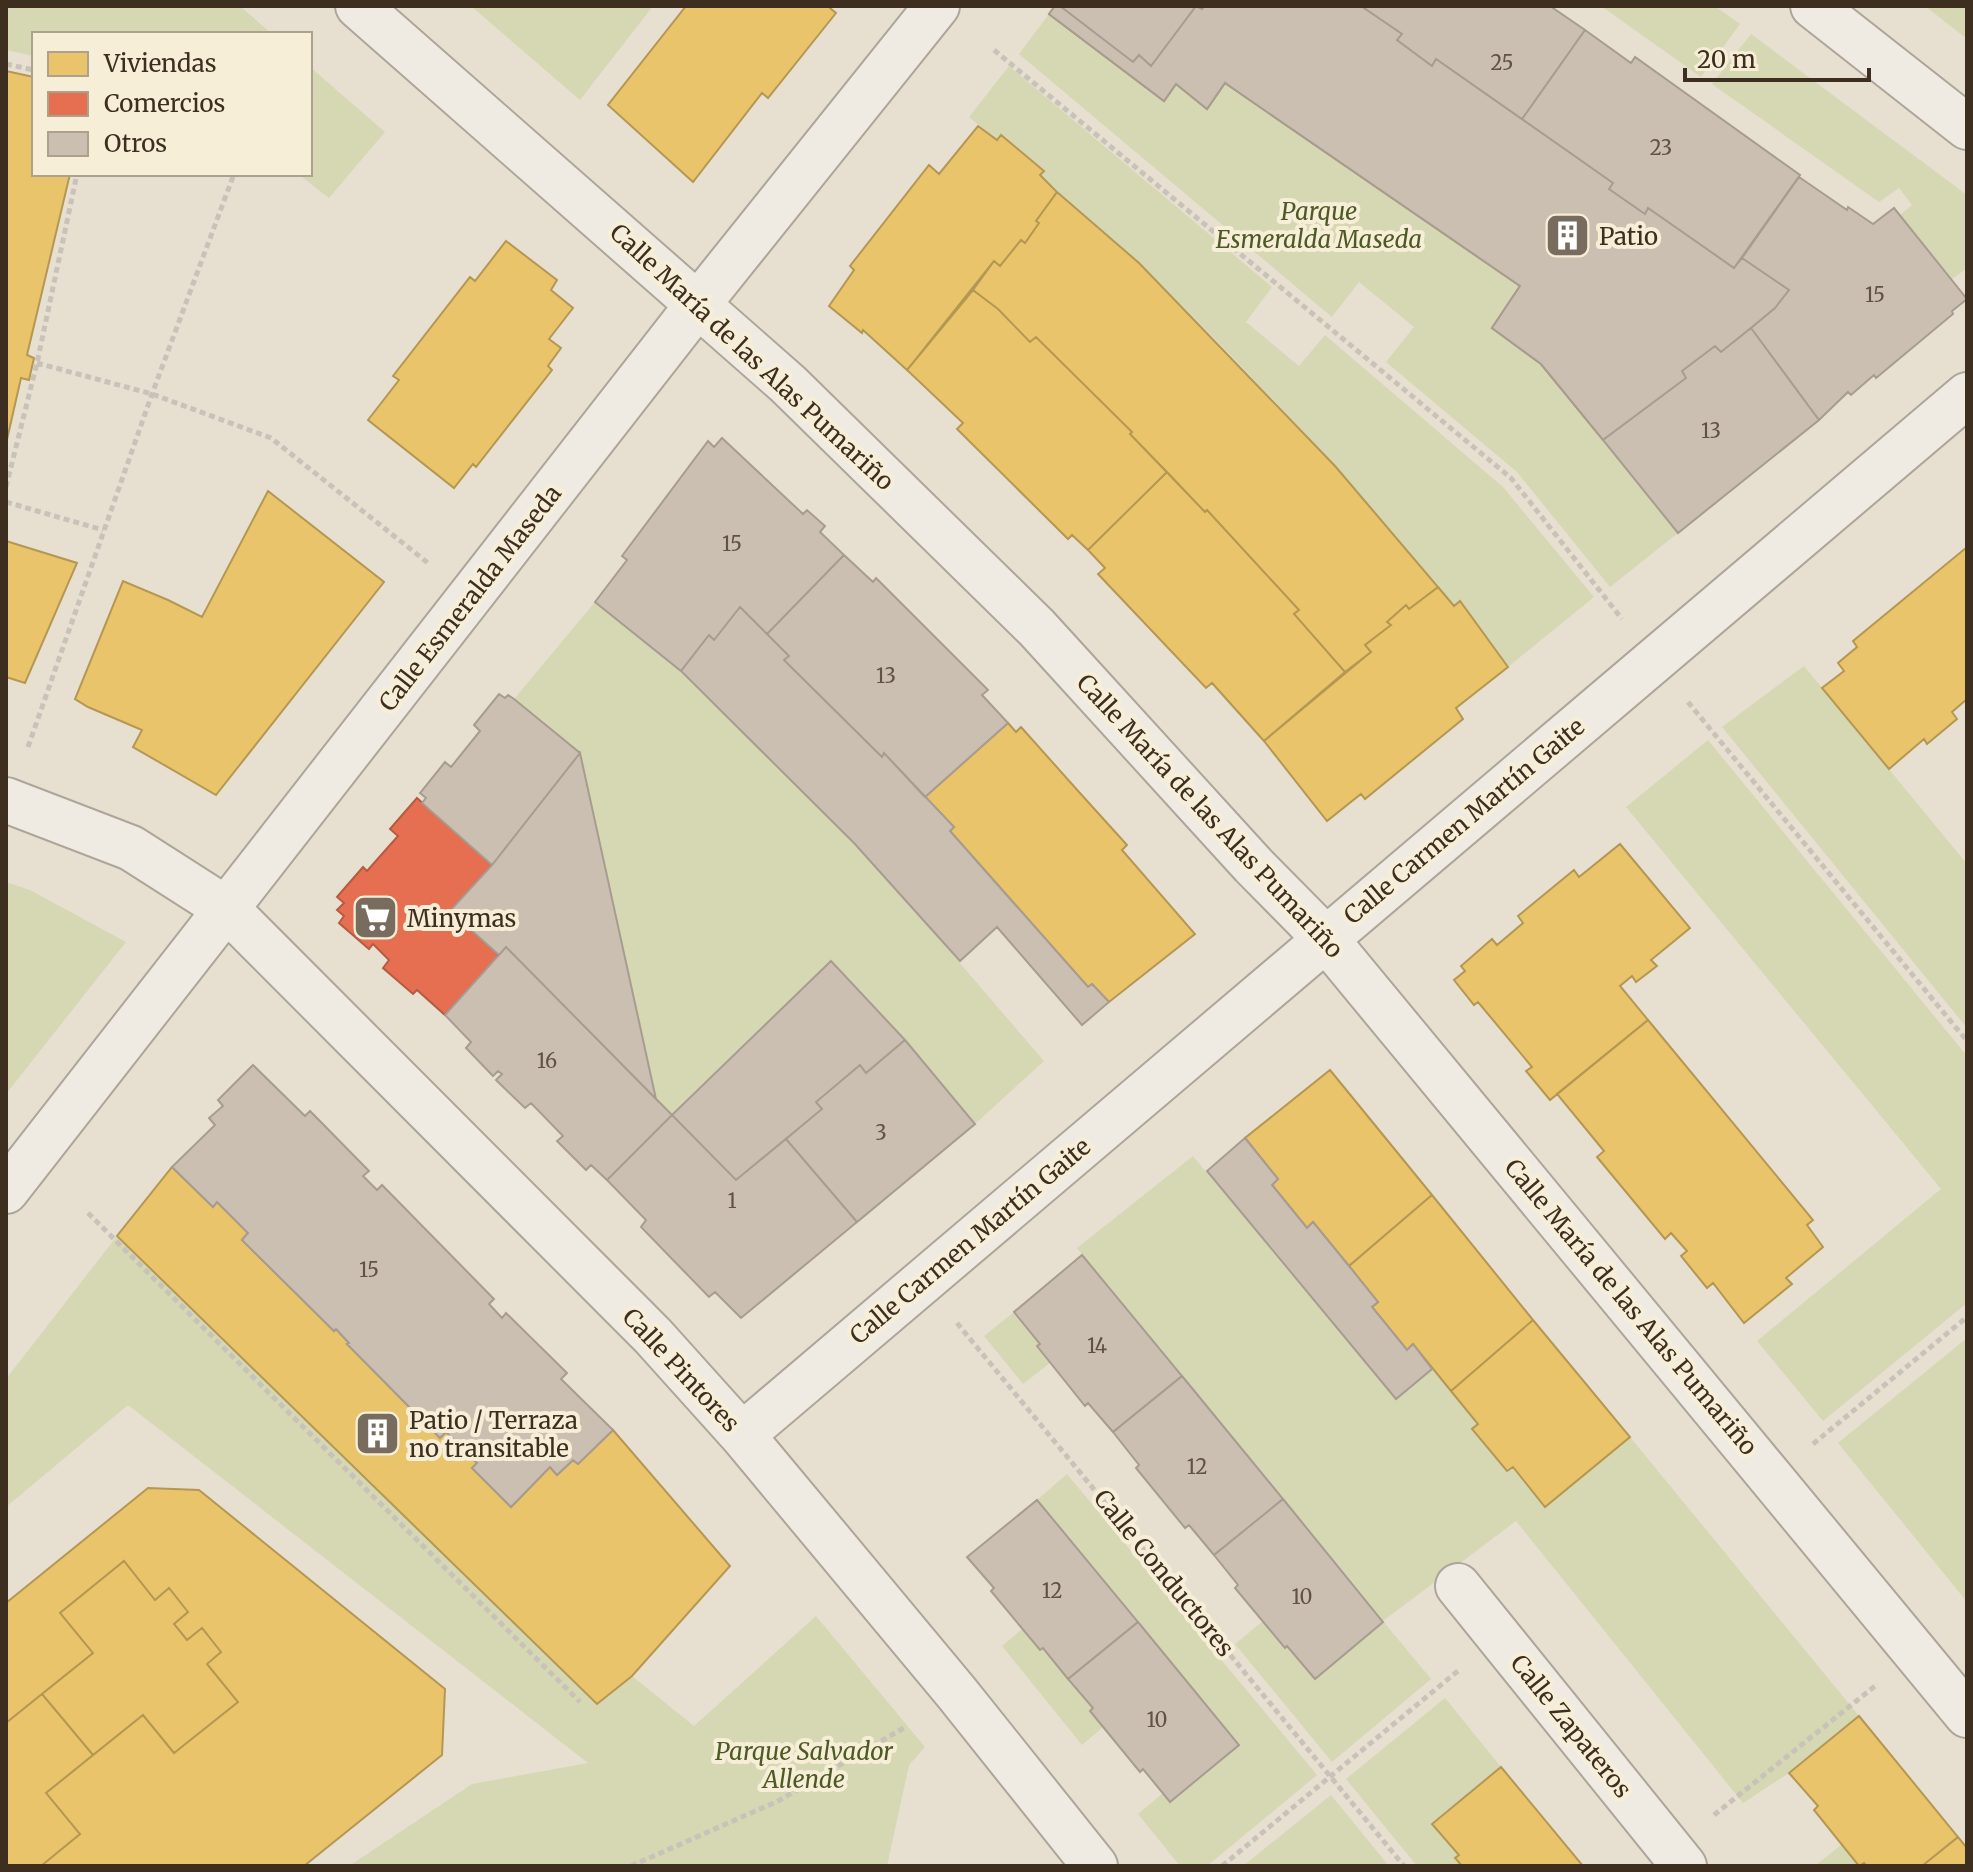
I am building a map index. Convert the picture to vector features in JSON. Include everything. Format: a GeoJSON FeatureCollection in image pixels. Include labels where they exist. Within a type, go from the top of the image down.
{"type":"FeatureCollection","features":[{"type":"Feature","properties":{"kind":"street","name":"Calle María de las Alas Pumariño"},"geometry":{"type":"LineString","coordinates":[[358,6],[788,384],[1037,628],[1253,865],[1325,938],[1967,1715]]}},
{"type":"Feature","properties":{"kind":"street","name":"Calle Esmeralda Maseda"},"geometry":{"type":"LineString","coordinates":[[6,1191],[699,303],[937,6]]}},
{"type":"Feature","properties":{"kind":"street"},"geometry":{"type":"LineString","coordinates":[[1813,6],[1967,127]]}},
{"type":"Feature","properties":{"kind":"street","name":"Calle Carmen Martín Gaite"},"geometry":{"type":"LineString","coordinates":[[742,1435],[1967,395]]}},
{"type":"Feature","properties":{"kind":"street","name":"Calle Pintores"},"geometry":{"type":"LineString","coordinates":[[6,800],[131,848],[228,910],[653,1336],[742,1435],[956,1692],[1095,1866]]}},
{"type":"Feature","properties":{"kind":"street","name":"Calle Zapateros"},"geometry":{"type":"LineString","coordinates":[[1458,1586],[1678,1858]]}},
{"type":"Feature","properties":{"kind":"path"},"geometry":{"type":"LineString","coordinates":[[994,50],[1511,478],[1654,661],[1967,1041]]}},
{"type":"Feature","properties":{"kind":"path"},"geometry":{"type":"LineString","coordinates":[[6,64],[32,70]]}},
{"type":"Feature","properties":{"kind":"path"},"geometry":{"type":"LineString","coordinates":[[6,487],[37,363],[77,176]]}},
{"type":"Feature","properties":{"kind":"path"},"geometry":{"type":"LineString","coordinates":[[28,747],[103,530],[233,176]]}},
{"type":"Feature","properties":{"kind":"path"},"geometry":{"type":"LineString","coordinates":[[37,363],[152,394],[271,438],[429,564]]}},
{"type":"Feature","properties":{"kind":"path"},"geometry":{"type":"LineString","coordinates":[[6,502],[103,530]]}},
{"type":"Feature","properties":{"kind":"path"},"geometry":{"type":"LineString","coordinates":[[88,1213],[580,1702]]}},
{"type":"Feature","properties":{"kind":"path","name":"Calle Conductores"},"geometry":{"type":"LineString","coordinates":[[922,1281],[1404,1866]]}},
{"type":"Feature","properties":{"kind":"path"},"geometry":{"type":"LineString","coordinates":[[1772,1478],[1967,1317]]}},
{"type":"Feature","properties":{"kind":"path"},"geometry":{"type":"LineString","coordinates":[[1222,1866],[1499,1637]]}},
{"type":"Feature","properties":{"kind":"path"},"geometry":{"type":"LineString","coordinates":[[1678,1858],[1917,1653]]}},
{"type":"Feature","properties":{"kind":"path"},"geometry":{"type":"LineString","coordinates":[[631,1866],[778,1801],[907,1726]]}},
{"type":"Feature","properties":{"kind":"green space"},"geometry":{"type":"Polygon","coordinates":[[[6,6],[240,6],[270,32],[32,32],[32,56],[6,50],[6,6]]]}},
{"type":"Feature","properties":{"kind":"green space"},"geometry":{"type":"Polygon","coordinates":[[[471,6],[653,6],[580,100],[471,6]]]}},
{"type":"Feature","properties":{"kind":"green space"},"geometry":{"type":"Polygon","coordinates":[[[1601,6],[1715,6],[1740,24],[1701,77],[1601,6]]]}},
{"type":"Feature","properties":{"kind":"green space"},"geometry":{"type":"Polygon","coordinates":[[[1925,6],[1967,6],[1967,39],[1925,6]]]}},
{"type":"Feature","properties":{"kind":"green space","name":"Parque Esmeralda Maseda"},"geometry":{"type":"Polygon","coordinates":[[[1049,14],[1163,101],[1176,84],[1207,109],[1225,83],[1520,286],[1493,328],[1541,364],[1678,533],[1610,587],[1517,472],[1386,362],[1414,327],[1359,282],[1332,317],[1019,54],[1049,14]]]}},
{"type":"Feature","properties":{"kind":"green space"},"geometry":{"type":"Polygon","coordinates":[[[1751,34],[1967,195],[1967,268],[1952,279],[1900,215],[1912,205],[1899,188],[1879,202],[1712,84],[1751,34]]]}},
{"type":"Feature","properties":{"kind":"green space","name":"Parque Esmeralda Maseda"},"geometry":{"type":"Polygon","coordinates":[[[1009,66],[1272,287],[1246,322],[1299,366],[1325,335],[1503,487],[1594,597],[1508,667],[1460,602],[1454,606],[1340,474],[1222,346],[1140,264],[1040,175],[1043,170],[1001,135],[997,140],[969,117],[1009,66]]]}},
{"type":"Feature","properties":{"kind":"green space"},"geometry":{"type":"Polygon","coordinates":[[[312,69],[385,132],[329,198],[301,176],[312,176],[312,69]]]}},
{"type":"Feature","properties":{"kind":"green space"},"geometry":{"type":"Polygon","coordinates":[[[595,602],[681,671],[854,843],[1044,1061],[975,1124],[905,1040],[831,962],[672,1115],[656,1099],[580,753],[514,699],[595,602]]]}},
{"type":"Feature","properties":{"kind":"green space"},"geometry":{"type":"Polygon","coordinates":[[[1804,666],[1967,864],[1967,1028],[1722,727],[1804,666]]]}},
{"type":"Feature","properties":{"kind":"green space"},"geometry":{"type":"Polygon","coordinates":[[[1708,740],[1967,1056],[1967,1303],[1823,1421],[1757,1341],[1941,1189],[1626,807],[1708,740]]]}},
{"type":"Feature","properties":{"kind":"green space"},"geometry":{"type":"Polygon","coordinates":[[[6,882],[30,890],[126,942],[6,1094],[6,882]]]}},
{"type":"Feature","properties":{"kind":"green space"},"geometry":{"type":"Polygon","coordinates":[[[1193,1156],[1395,1399],[1432,1369],[1478,1424],[1472,1429],[1506,1471],[1513,1467],[1545,1506],[1630,1437],[1859,1716],[1789,1773],[1743,1803],[1516,1521],[1383,1621],[1077,1248],[1193,1156]]]}},
{"type":"Feature","properties":{"kind":"green space","name":"Parque Salvador Allende"},"geometry":{"type":"Polygon","coordinates":[[[117,1236],[596,1704],[632,1676],[694,1726],[816,1616],[925,1747],[909,1765],[887,1866],[349,1866],[472,1784],[588,1763],[128,1405],[6,1507],[6,1379],[117,1236]]]}},
{"type":"Feature","properties":{"kind":"green space"},"geometry":{"type":"Polygon","coordinates":[[[1014,1312],[1040,1344],[1037,1346],[1050,1363],[1023,1384],[984,1336],[1014,1312]]]}},
{"type":"Feature","properties":{"kind":"green space"},"geometry":{"type":"Polygon","coordinates":[[[1967,1338],[1967,1602],[1838,1443],[1967,1338]]]}},
{"type":"Feature","properties":{"kind":"green space"},"geometry":{"type":"Polygon","coordinates":[[[1067,1474],[1317,1775],[1207,1866],[1180,1866],[1138,1814],[1163,1793],[1170,1802],[1238,1745],[1037,1500],[1067,1474]]]}},
{"type":"Feature","properties":{"kind":"green space"},"geometry":{"type":"Polygon","coordinates":[[[1263,1621],[1285,1648],[1383,1621],[1431,1679],[1332,1762],[1235,1644],[1263,1621]]]}},
{"type":"Feature","properties":{"kind":"green space"},"geometry":{"type":"Polygon","coordinates":[[[1022,1629],[1040,1650],[1043,1648],[1093,1708],[1090,1712],[1103,1727],[1082,1745],[1002,1646],[1022,1629]]]}},
{"type":"Feature","properties":{"kind":"green space"},"geometry":{"type":"Polygon","coordinates":[[[1445,1698],[1501,1767],[1433,1824],[1459,1855],[1455,1859],[1462,1866],[1417,1866],[1346,1779],[1445,1698]]]}},
{"type":"Feature","properties":{"kind":"green space"},"geometry":{"type":"Polygon","coordinates":[[[1331,1795],[1389,1866],[1243,1866],[1331,1795]]]}},
{"type":"Feature","properties":{"kind":"green space"},"geometry":{"type":"Polygon","coordinates":[[[1842,1844],[1859,1866],[1815,1866],[1842,1844]]]}},
{"type":"Feature","properties":{"kind":"building: Viviendas"},"geometry":{"type":"Polygon","coordinates":[[[686,6],[831,6],[836,13],[768,98],[762,93],[693,182],[608,105],[686,6]]]}},
{"type":"Feature","properties":{"kind":"building: Viviendas","name":"Patio"},"geometry":{"type":"Polygon","coordinates":[[[1055,6],[1060,6],[1133,62],[1139,55],[1151,66],[1196,6],[1202,9],[1205,6],[1361,6],[1402,34],[1397,40],[1432,66],[1436,59],[1613,183],[1609,189],[1645,214],[1648,208],[1734,268],[1742,258],[1789,290],[1775,308],[1751,328],[1721,352],[1715,346],[1682,371],[1686,378],[1603,440],[1541,364],[1492,328],[1520,286],[1225,83],[1207,109],[1176,84],[1164,101],[1049,14],[1055,6]]]}},
{"type":"Feature","properties":{"kind":"building: Viviendas"},"geometry":{"type":"Polygon","coordinates":[[[6,71],[32,77],[32,176],[70,176],[27,355],[34,358],[29,380],[21,378],[6,444],[6,71]]]}},
{"type":"Feature","properties":{"kind":"building: Viviendas"},"geometry":{"type":"Polygon","coordinates":[[[978,126],[997,140],[1001,135],[1044,171],[1040,175],[1057,192],[1025,243],[1021,240],[1000,266],[994,261],[907,370],[863,330],[862,333],[829,306],[854,270],[850,266],[929,165],[939,174],[978,126]]]}},
{"type":"Feature","properties":{"kind":"building: Viviendas"},"geometry":{"type":"Polygon","coordinates":[[[1057,192],[1139,263],[1335,466],[1438,587],[1409,609],[1406,605],[1387,622],[1391,625],[1365,645],[1371,652],[1345,672],[1294,614],[1299,610],[1207,510],[1205,512],[1130,434],[1132,432],[1036,337],[1030,342],[998,309],[973,290],[994,261],[1000,266],[1021,240],[1025,243],[1057,192]]]}},
{"type":"Feature","properties":{"kind":"building: Viviendas"},"geometry":{"type":"Polygon","coordinates":[[[506,241],[557,280],[551,290],[573,308],[549,339],[561,348],[548,366],[552,370],[476,467],[473,464],[454,488],[368,420],[399,380],[393,376],[470,277],[475,281],[506,241]]]}},
{"type":"Feature","properties":{"kind":"building: Viviendas"},"geometry":{"type":"Polygon","coordinates":[[[973,290],[998,309],[1030,342],[1036,337],[1132,432],[1130,434],[1167,472],[1088,550],[1072,535],[1068,539],[957,429],[963,423],[907,370],[973,290]]]}},
{"type":"Feature","properties":{"kind":"building: Viviendas"},"geometry":{"type":"Polygon","coordinates":[[[1167,472],[1205,512],[1207,510],[1299,610],[1294,614],[1345,672],[1264,741],[1212,683],[1206,688],[1098,574],[1105,568],[1088,550],[1167,472]]]}},
{"type":"Feature","properties":{"kind":"building: Viviendas"},"geometry":{"type":"Polygon","coordinates":[[[268,491],[384,582],[216,795],[133,747],[142,730],[75,699],[123,581],[202,617],[268,491]]]}},
{"type":"Feature","properties":{"kind":"building: Viviendas"},"geometry":{"type":"Polygon","coordinates":[[[6,541],[77,563],[25,683],[6,677],[6,541]]]}},
{"type":"Feature","properties":{"kind":"building: Viviendas"},"geometry":{"type":"Polygon","coordinates":[[[1967,547],[1967,699],[1952,712],[1957,719],[1927,744],[1924,739],[1889,769],[1822,688],[1844,671],[1838,663],[1857,647],[1853,641],[1967,547]]]}},
{"type":"Feature","properties":{"kind":"building: Viviendas"},"geometry":{"type":"Polygon","coordinates":[[[1438,587],[1454,606],[1460,601],[1508,667],[1456,708],[1463,719],[1365,799],[1361,794],[1327,821],[1264,741],[1371,652],[1365,645],[1391,625],[1387,622],[1406,605],[1409,609],[1438,587]]]}},
{"type":"Feature","properties":{"kind":"building: Viviendas"},"geometry":{"type":"Polygon","coordinates":[[[1008,723],[1016,732],[1021,727],[1127,845],[1122,850],[1195,934],[1109,1002],[1092,984],[1088,987],[950,831],[954,827],[925,797],[1008,723]]]}},
{"type":"Feature","properties":{"kind":"building: Viviendas"},"geometry":{"type":"Polygon","coordinates":[[[1620,844],[1690,928],[1651,960],[1657,966],[1636,982],[1632,976],[1620,986],[1648,1020],[1550,1100],[1526,1071],[1532,1067],[1478,1002],[1474,1005],[1454,980],[1465,971],[1461,966],[1492,939],[1497,945],[1523,923],[1518,916],[1574,870],[1579,877],[1620,844]]]}},
{"type":"Feature","properties":{"kind":"building: Viviendas"},"geometry":{"type":"Polygon","coordinates":[[[1648,1020],[1813,1220],[1807,1225],[1823,1247],[1786,1278],[1792,1284],[1744,1323],[1713,1283],[1707,1288],[1681,1256],[1687,1251],[1671,1233],[1665,1239],[1597,1157],[1604,1151],[1557,1094],[1648,1020]]]}},
{"type":"Feature","properties":{"kind":"building: Viviendas"},"geometry":{"type":"Polygon","coordinates":[[[1330,1070],[1432,1195],[1349,1266],[1313,1222],[1307,1228],[1272,1185],[1278,1179],[1245,1138],[1330,1070]]]}},
{"type":"Feature","properties":{"kind":"building: Viviendas","name":"Patio / Terraza no transitable"},"geometry":{"type":"Polygon","coordinates":[[[172,1167],[213,1207],[217,1202],[248,1233],[242,1240],[334,1331],[336,1329],[440,1438],[446,1432],[477,1463],[472,1468],[511,1507],[550,1467],[557,1475],[573,1460],[578,1464],[613,1430],[730,1566],[632,1676],[597,1704],[117,1236],[172,1167]]]}},
{"type":"Feature","properties":{"kind":"building: Viviendas"},"geometry":{"type":"Polygon","coordinates":[[[1432,1195],[1533,1320],[1451,1391],[1413,1344],[1407,1350],[1372,1307],[1378,1302],[1349,1266],[1432,1195]]]}},
{"type":"Feature","properties":{"kind":"building: Viviendas"},"geometry":{"type":"Polygon","coordinates":[[[1533,1320],[1630,1437],[1545,1507],[1513,1467],[1507,1471],[1472,1429],[1478,1424],[1451,1391],[1533,1320]]]}},
{"type":"Feature","properties":{"kind":"building: Viviendas"},"geometry":{"type":"Polygon","coordinates":[[[148,1488],[199,1490],[445,1689],[442,1755],[304,1866],[41,1866],[80,1834],[46,1793],[143,1715],[174,1753],[238,1702],[207,1664],[221,1652],[202,1628],[187,1640],[174,1624],[188,1612],[169,1588],[155,1600],[124,1561],[60,1613],[93,1653],[6,1723],[6,1603],[148,1488]]]}},
{"type":"Feature","properties":{"kind":"building: Viviendas"},"geometry":{"type":"Polygon","coordinates":[[[124,1561],[155,1600],[169,1588],[188,1612],[174,1624],[187,1640],[202,1628],[221,1652],[207,1664],[238,1702],[174,1753],[143,1715],[93,1755],[42,1694],[93,1653],[60,1613],[124,1561]]]}},
{"type":"Feature","properties":{"kind":"building: Viviendas"},"geometry":{"type":"Polygon","coordinates":[[[42,1694],[93,1755],[46,1793],[80,1834],[41,1866],[6,1866],[6,1723],[42,1694]]]}},
{"type":"Feature","properties":{"kind":"building: Viviendas"},"geometry":{"type":"Polygon","coordinates":[[[1859,1716],[1958,1837],[1922,1866],[1867,1866],[1864,1863],[1859,1866],[1814,1810],[1818,1806],[1789,1773],[1859,1716]]]}},
{"type":"Feature","properties":{"kind":"building: Viviendas"},"geometry":{"type":"Polygon","coordinates":[[[1501,1767],[1583,1866],[1462,1866],[1455,1858],[1459,1855],[1432,1824],[1501,1767]]]}},
{"type":"Feature","properties":{"kind":"building: Viviendas"},"geometry":{"type":"Polygon","coordinates":[[[1958,1837],[1967,1848],[1967,1866],[1922,1866],[1958,1837]]]}},
{"type":"Feature","properties":{"kind":"building: Comercios"},"geometry":{"type":"Polygon","coordinates":[[[417,798],[492,865],[450,911],[499,955],[445,1015],[417,990],[413,994],[383,968],[389,960],[373,944],[369,949],[339,923],[344,916],[337,910],[344,903],[337,897],[363,867],[367,871],[398,836],[390,829],[417,798]]]}},
{"type":"Feature","properties":{"kind":"building: Otros","name":"Patio"},"geometry":{"type":"Polygon","coordinates":[[[1055,6],[1060,6],[1133,62],[1139,55],[1151,66],[1196,6],[1202,9],[1205,6],[1361,6],[1402,34],[1397,40],[1432,66],[1436,59],[1613,183],[1609,189],[1645,214],[1648,208],[1734,268],[1742,258],[1789,290],[1775,308],[1751,328],[1721,352],[1715,346],[1682,371],[1686,378],[1603,440],[1541,364],[1492,328],[1520,286],[1225,83],[1207,109],[1176,84],[1164,101],[1049,14],[1055,6]]]}},
{"type":"Feature","properties":{"kind":"building: Otros"},"geometry":{"type":"Polygon","coordinates":[[[1060,6],[1196,6],[1151,66],[1139,55],[1133,62],[1060,6]]]}},
{"type":"Feature","properties":{"kind":"building: Otros"},"geometry":{"type":"Polygon","coordinates":[[[1361,6],[1550,6],[1585,30],[1522,119],[1436,59],[1432,66],[1397,40],[1402,34],[1361,6]]]}},
{"type":"Feature","properties":{"kind":"building: Otros"},"geometry":{"type":"Polygon","coordinates":[[[1585,30],[1631,63],[1635,57],[1800,175],[1734,268],[1648,208],[1645,214],[1609,189],[1613,183],[1522,119],[1585,30]]]}},
{"type":"Feature","properties":{"kind":"building: Otros"},"geometry":{"type":"Polygon","coordinates":[[[1799,177],[1873,224],[1894,208],[1967,299],[1876,378],[1874,375],[1851,395],[1848,392],[1819,420],[1751,328],[1775,308],[1789,290],[1742,258],[1799,177]]]}},
{"type":"Feature","properties":{"kind":"building: Otros"},"geometry":{"type":"Polygon","coordinates":[[[1751,328],[1819,420],[1678,533],[1603,440],[1686,378],[1682,371],[1715,346],[1721,352],[1751,328]]]}},
{"type":"Feature","properties":{"kind":"building: Otros"},"geometry":{"type":"Polygon","coordinates":[[[722,438],[803,514],[807,510],[825,526],[820,532],[844,555],[767,634],[740,607],[714,640],[709,635],[681,671],[595,602],[627,560],[622,556],[708,441],[714,447],[722,438]]]}},
{"type":"Feature","properties":{"kind":"building: Otros"},"geometry":{"type":"Polygon","coordinates":[[[844,555],[873,582],[876,578],[988,690],[982,695],[1008,723],[925,797],[884,753],[882,757],[784,660],[789,656],[767,634],[844,555]]]}},
{"type":"Feature","properties":{"kind":"building: Otros"},"geometry":{"type":"Polygon","coordinates":[[[740,607],[789,656],[784,660],[882,757],[884,753],[954,827],[950,831],[1088,987],[1092,984],[1109,1002],[1082,1025],[997,927],[960,961],[854,843],[681,671],[709,635],[714,640],[740,607]]]}},
{"type":"Feature","properties":{"kind":"building: Otros"},"geometry":{"type":"Polygon","coordinates":[[[499,694],[514,699],[580,753],[492,865],[422,803],[426,798],[420,793],[445,762],[451,767],[480,731],[474,725],[499,694]]]}},
{"type":"Feature","properties":{"kind":"building: Otros"},"geometry":{"type":"Polygon","coordinates":[[[580,753],[656,1099],[506,947],[499,955],[450,911],[492,865],[580,753]]]}},
{"type":"Feature","properties":{"kind":"building: Otros"},"geometry":{"type":"Polygon","coordinates":[[[506,947],[672,1115],[607,1180],[591,1165],[586,1170],[557,1141],[563,1136],[531,1103],[525,1108],[496,1080],[502,1074],[498,1071],[493,1076],[466,1048],[471,1042],[445,1015],[506,947]]]}},
{"type":"Feature","properties":{"kind":"building: Otros"},"geometry":{"type":"Polygon","coordinates":[[[831,961],[905,1040],[866,1073],[860,1065],[816,1102],[822,1109],[736,1180],[672,1115],[831,961]]]}},
{"type":"Feature","properties":{"kind":"building: Otros"},"geometry":{"type":"Polygon","coordinates":[[[905,1040],[975,1124],[857,1222],[786,1139],[822,1109],[816,1102],[860,1065],[866,1073],[905,1040]]]}},
{"type":"Feature","properties":{"kind":"building: Otros"},"geometry":{"type":"Polygon","coordinates":[[[253,1065],[305,1116],[310,1111],[369,1171],[363,1176],[377,1190],[382,1185],[494,1299],[489,1304],[502,1318],[506,1313],[567,1373],[561,1379],[613,1430],[578,1464],[573,1460],[557,1475],[550,1467],[511,1507],[472,1468],[477,1463],[446,1432],[440,1438],[336,1329],[334,1331],[242,1240],[248,1233],[217,1202],[213,1207],[172,1167],[215,1125],[209,1118],[223,1106],[218,1100],[253,1065]]]}},
{"type":"Feature","properties":{"kind":"building: Otros"},"geometry":{"type":"Polygon","coordinates":[[[672,1115],[736,1180],[786,1139],[857,1222],[741,1318],[715,1292],[709,1297],[641,1227],[646,1220],[607,1180],[672,1115]]]}},
{"type":"Feature","properties":{"kind":"building: Otros"},"geometry":{"type":"Polygon","coordinates":[[[1245,1138],[1278,1179],[1272,1185],[1307,1228],[1313,1222],[1378,1302],[1372,1307],[1407,1350],[1413,1344],[1432,1369],[1396,1399],[1207,1171],[1245,1138]]]}},
{"type":"Feature","properties":{"kind":"building: Otros"},"geometry":{"type":"Polygon","coordinates":[[[1082,1255],[1182,1376],[1113,1432],[1088,1403],[1085,1406],[1014,1312],[1082,1255]]]}},
{"type":"Feature","properties":{"kind":"building: Otros"},"geometry":{"type":"Polygon","coordinates":[[[1182,1376],[1283,1499],[1214,1555],[1189,1525],[1185,1528],[1136,1468],[1139,1465],[1113,1432],[1182,1376]]]}},
{"type":"Feature","properties":{"kind":"building: Otros"},"geometry":{"type":"Polygon","coordinates":[[[1283,1499],[1383,1622],[1315,1679],[1235,1588],[1238,1585],[1214,1555],[1283,1499]]]}},
{"type":"Feature","properties":{"kind":"building: Otros"},"geometry":{"type":"Polygon","coordinates":[[[1037,1500],[1138,1622],[1068,1679],[991,1591],[994,1588],[967,1557],[1037,1500]]]}},
{"type":"Feature","properties":{"kind":"building: Otros"},"geometry":{"type":"Polygon","coordinates":[[[1138,1622],[1239,1745],[1170,1802],[1143,1769],[1140,1772],[1068,1679],[1138,1622]]]}},
{"type":"Feature","properties":{"kind":"place","name":"Patio"},"geometry":{"type":"Point","coordinates":[1568,236]}},
{"type":"Feature","properties":{"kind":"place","name":"Minymas"},"geometry":{"type":"Point","coordinates":[376,918]}},
{"type":"Feature","properties":{"kind":"place","name":"Patio / Terraza no transitable"},"geometry":{"type":"Point","coordinates":[378,1434]}}]}
